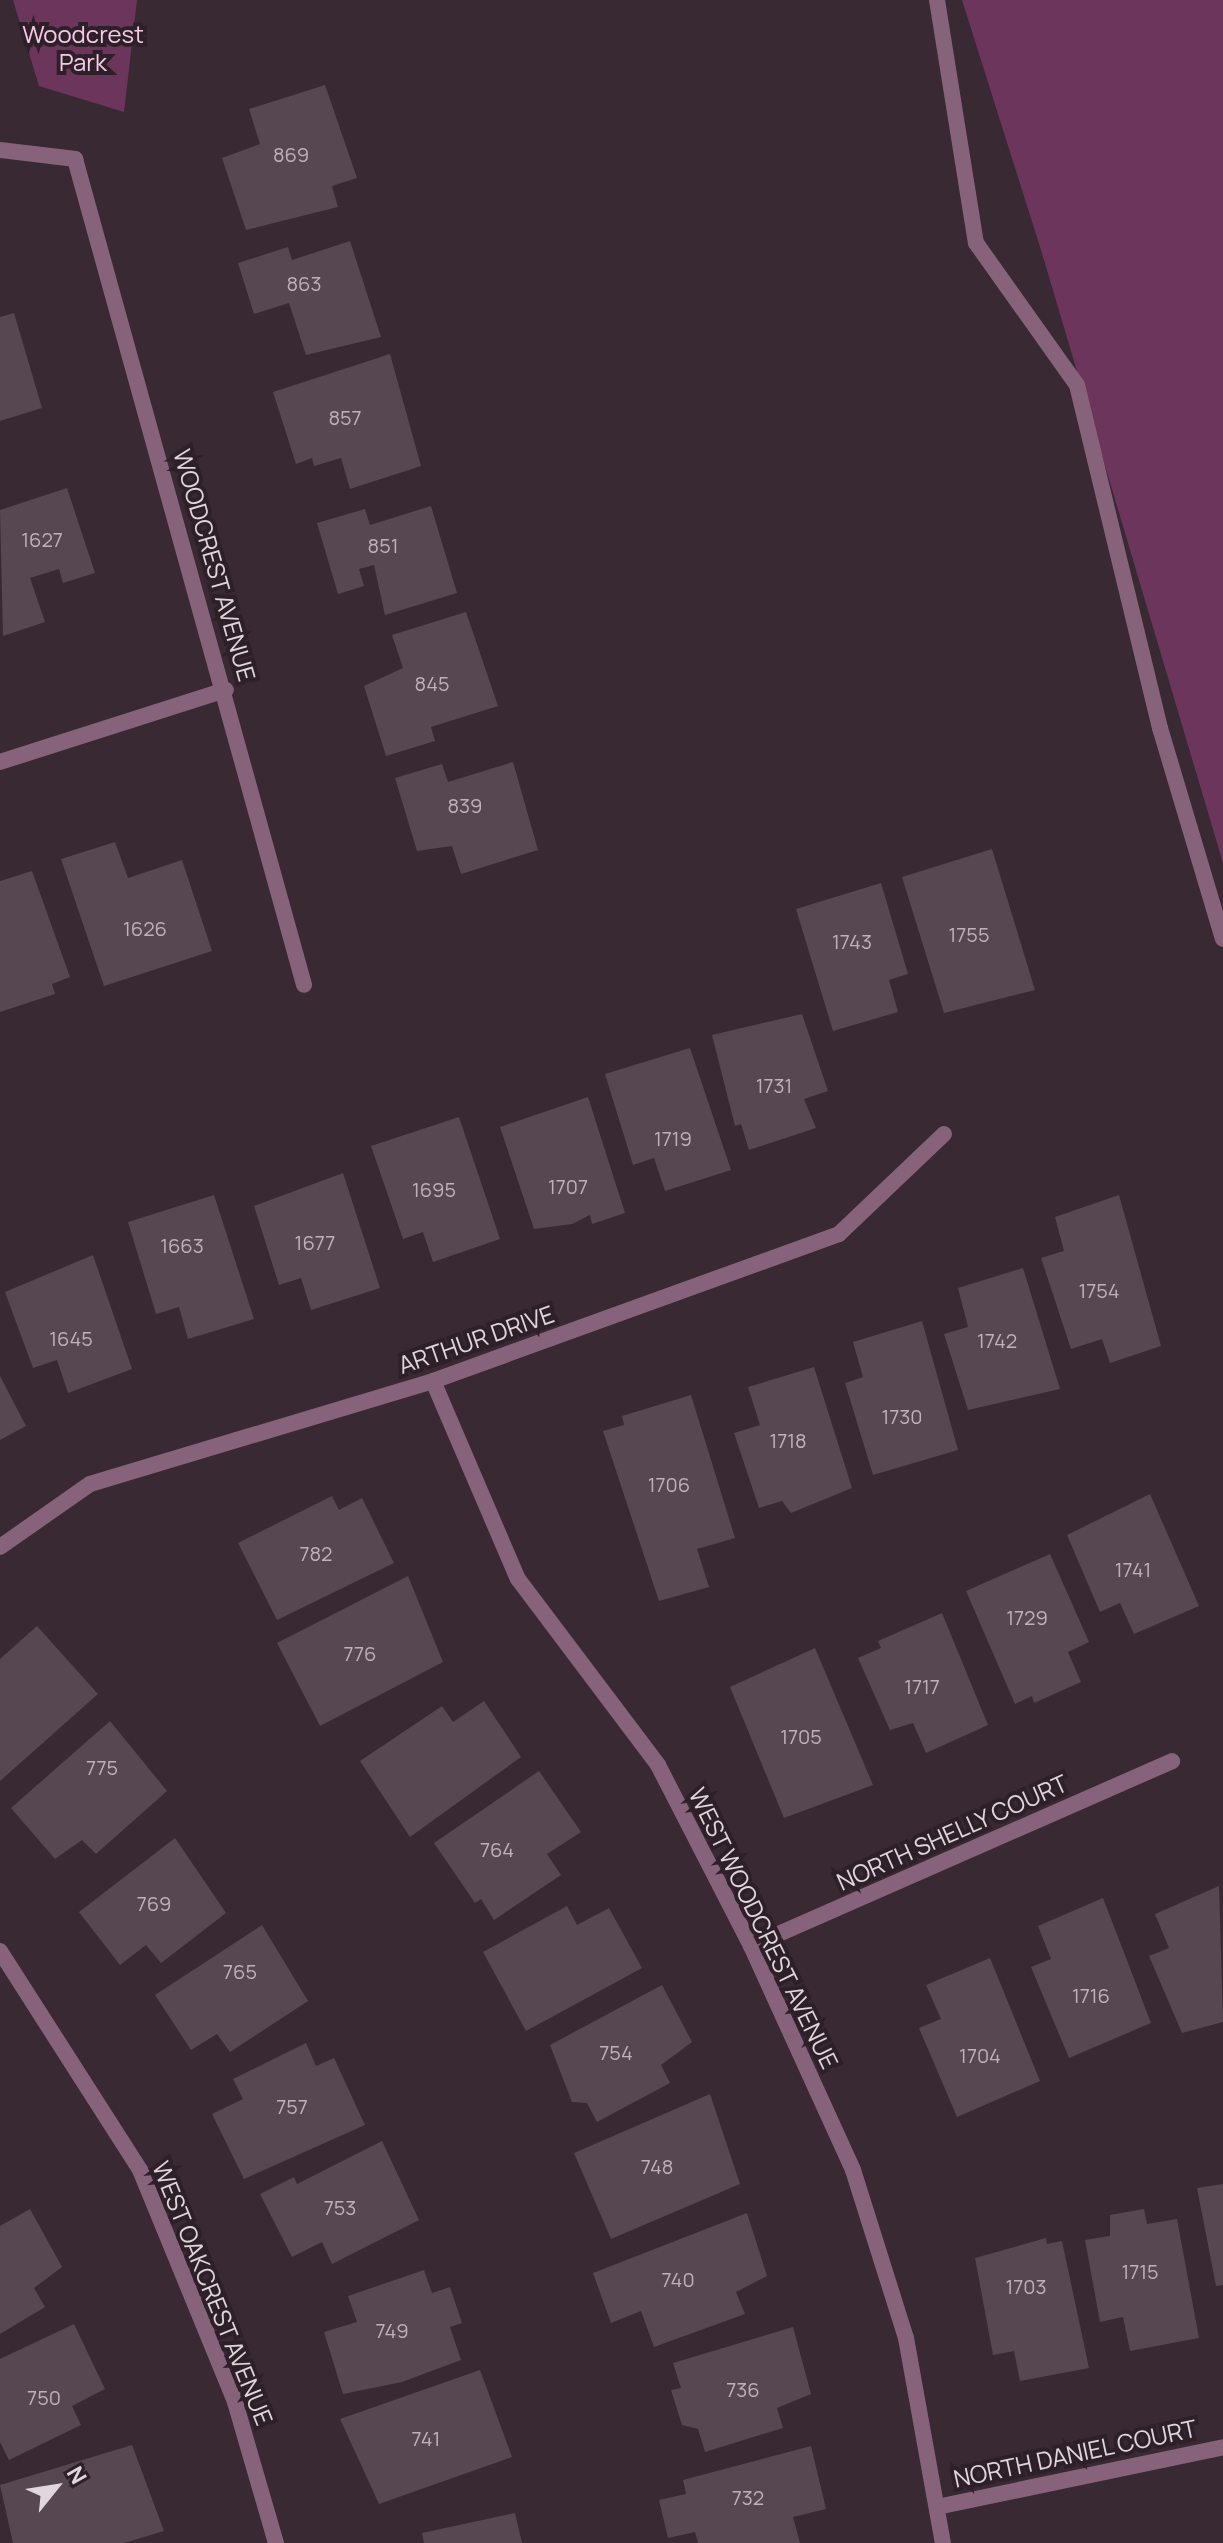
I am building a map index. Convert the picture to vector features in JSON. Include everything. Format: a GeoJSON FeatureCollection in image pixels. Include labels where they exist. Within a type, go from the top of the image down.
{"type":"FeatureCollection","features":[{"type":"Feature","properties":{"kind":"street"},"geometry":{"type":"LineString","coordinates":[[937,0],[976,243],[1077,385],[1160,728],[1223,939]]}},
{"type":"Feature","properties":{"kind":"street","name":"WOODCREST AVENUE"},"geometry":{"type":"LineString","coordinates":[[0,150],[75,159],[226,690],[304,985]]}},
{"type":"Feature","properties":{"kind":"street"},"geometry":{"type":"LineString","coordinates":[[0,762],[226,690]]}},
{"type":"Feature","properties":{"kind":"street","name":"ARTHUR DRIVE"},"geometry":{"type":"LineString","coordinates":[[0,1547],[90,1484],[433,1381],[839,1234],[944,1134]]}},
{"type":"Feature","properties":{"kind":"street","name":"WEST WOODCREST AVENUE"},"geometry":{"type":"LineString","coordinates":[[433,1381],[518,1579],[658,1765],[751,1946],[853,2170],[906,2338],[943,2543]]}},
{"type":"Feature","properties":{"kind":"street","name":"NORTH SHELLY COURT"},"geometry":{"type":"LineString","coordinates":[[751,1946],[1172,1761]]}},
{"type":"Feature","properties":{"kind":"street","name":"WEST OAKCREST AVENUE"},"geometry":{"type":"LineString","coordinates":[[0,1951],[140,2170],[235,2402],[276,2543]]}},
{"type":"Feature","properties":{"kind":"street","name":"NORTH DANIEL COURT"},"geometry":{"type":"LineString","coordinates":[[937,2507],[1223,2447]]}},
{"type":"Feature","properties":{"kind":"green space","name":"Woodcrest Park"},"geometry":{"type":"Polygon","coordinates":[[[13,0],[137,0],[124,112],[39,86],[13,0]]]}},
{"type":"Feature","properties":{"kind":"green space"},"geometry":{"type":"Polygon","coordinates":[[[962,0],[1223,0],[1223,863],[1041,250],[962,0]]]}},
{"type":"Feature","properties":{"kind":"building"},"geometry":{"type":"Polygon","coordinates":[[[325,85],[357,178],[332,186],[338,207],[246,230],[222,158],[260,144],[249,109],[325,85]]]}},
{"type":"Feature","properties":{"kind":"building"},"geometry":{"type":"Polygon","coordinates":[[[350,241],[381,337],[306,355],[289,303],[254,314],[238,263],[288,247],[292,260],[350,241]]]}},
{"type":"Feature","properties":{"kind":"building"},"geometry":{"type":"Polygon","coordinates":[[[14,313],[42,408],[0,421],[0,317],[14,313]]]}},
{"type":"Feature","properties":{"kind":"building"},"geometry":{"type":"Polygon","coordinates":[[[390,354],[421,466],[350,489],[341,458],[314,466],[312,458],[296,464],[273,392],[390,354]]]}},
{"type":"Feature","properties":{"kind":"building"},"geometry":{"type":"Polygon","coordinates":[[[67,488],[95,573],[63,583],[59,569],[30,578],[45,622],[3,636],[0,510],[67,488]]]}},
{"type":"Feature","properties":{"kind":"building"},"geometry":{"type":"Polygon","coordinates":[[[431,506],[457,593],[385,615],[374,565],[359,569],[364,586],[338,594],[317,523],[365,509],[370,525],[431,506]]]}},
{"type":"Feature","properties":{"kind":"building"},"geometry":{"type":"Polygon","coordinates":[[[466,612],[498,706],[431,727],[435,741],[386,756],[364,686],[403,668],[392,635],[466,612]]]}},
{"type":"Feature","properties":{"kind":"building"},"geometry":{"type":"Polygon","coordinates":[[[513,762],[538,850],[461,874],[452,846],[417,851],[395,778],[442,764],[448,782],[513,762]]]}},
{"type":"Feature","properties":{"kind":"building"},"geometry":{"type":"Polygon","coordinates":[[[115,842],[128,878],[182,860],[212,951],[104,986],[61,859],[115,842]]]}},
{"type":"Feature","properties":{"kind":"building"},"geometry":{"type":"Polygon","coordinates":[[[992,849],[1035,990],[944,1013],[902,877],[992,849]]]}},
{"type":"Feature","properties":{"kind":"building"},"geometry":{"type":"Polygon","coordinates":[[[32,871],[70,977],[52,984],[55,994],[0,1012],[0,881],[32,871]]]}},
{"type":"Feature","properties":{"kind":"building"},"geometry":{"type":"Polygon","coordinates":[[[881,883],[908,974],[889,980],[898,1012],[833,1031],[796,909],[881,883]]]}},
{"type":"Feature","properties":{"kind":"building"},"geometry":{"type":"Polygon","coordinates":[[[802,1014],[828,1091],[804,1099],[816,1128],[749,1150],[741,1124],[735,1126],[712,1035],[802,1014]]]}},
{"type":"Feature","properties":{"kind":"building"},"geometry":{"type":"Polygon","coordinates":[[[690,1048],[731,1170],[665,1191],[654,1158],[633,1165],[605,1074],[690,1048]]]}},
{"type":"Feature","properties":{"kind":"building"},"geometry":{"type":"Polygon","coordinates":[[[588,1097],[625,1213],[592,1224],[590,1215],[572,1224],[534,1229],[500,1127],[588,1097]]]}},
{"type":"Feature","properties":{"kind":"building"},"geometry":{"type":"Polygon","coordinates":[[[459,1117],[500,1239],[433,1262],[423,1232],[403,1239],[371,1146],[459,1117]]]}},
{"type":"Feature","properties":{"kind":"building"},"geometry":{"type":"Polygon","coordinates":[[[343,1173],[380,1288],[311,1310],[301,1278],[279,1285],[254,1206],[343,1173]]]}},
{"type":"Feature","properties":{"kind":"building"},"geometry":{"type":"Polygon","coordinates":[[[214,1195],[254,1319],[188,1339],[179,1307],[156,1314],[128,1222],[214,1195]]]}},
{"type":"Feature","properties":{"kind":"building"},"geometry":{"type":"Polygon","coordinates":[[[1119,1195],[1161,1346],[1110,1363],[1102,1339],[1071,1349],[1041,1258],[1064,1251],[1055,1217],[1119,1195]]]}},
{"type":"Feature","properties":{"kind":"building"},"geometry":{"type":"Polygon","coordinates":[[[93,1255],[132,1369],[68,1393],[57,1360],[33,1368],[5,1292],[93,1255]]]}},
{"type":"Feature","properties":{"kind":"building"},"geometry":{"type":"Polygon","coordinates":[[[1023,1268],[1060,1389],[968,1410],[944,1334],[968,1327],[958,1288],[1023,1268]]]}},
{"type":"Feature","properties":{"kind":"building"},"geometry":{"type":"Polygon","coordinates":[[[922,1321],[958,1450],[873,1475],[845,1383],[863,1377],[853,1342],[922,1321]]]}},
{"type":"Feature","properties":{"kind":"building"},"geometry":{"type":"Polygon","coordinates":[[[814,1367],[852,1488],[791,1513],[782,1501],[759,1508],[734,1433],[760,1425],[748,1387],[814,1367]]]}},
{"type":"Feature","properties":{"kind":"building"},"geometry":{"type":"Polygon","coordinates":[[[0,1376],[26,1426],[0,1440],[0,1376]]]}},
{"type":"Feature","properties":{"kind":"building"},"geometry":{"type":"Polygon","coordinates":[[[691,1395],[735,1538],[697,1549],[709,1587],[659,1601],[603,1431],[624,1425],[622,1416],[691,1395]]]}},
{"type":"Feature","properties":{"kind":"building"},"geometry":{"type":"Polygon","coordinates":[[[1150,1494],[1199,1606],[1134,1634],[1120,1603],[1100,1612],[1067,1535],[1150,1494]]]}},
{"type":"Feature","properties":{"kind":"building"},"geometry":{"type":"Polygon","coordinates":[[[332,1496],[339,1510],[362,1498],[394,1563],[277,1620],[238,1543],[332,1496]]]}},
{"type":"Feature","properties":{"kind":"building"},"geometry":{"type":"Polygon","coordinates":[[[1050,1554],[1089,1642],[1068,1652],[1081,1682],[1034,1703],[1032,1696],[1015,1704],[966,1591],[1050,1554]]]}},
{"type":"Feature","properties":{"kind":"building"},"geometry":{"type":"Polygon","coordinates":[[[408,1576],[443,1662],[320,1726],[277,1643],[408,1576]]]}},
{"type":"Feature","properties":{"kind":"building"},"geometry":{"type":"Polygon","coordinates":[[[942,1613],[988,1725],[926,1753],[913,1723],[890,1730],[858,1658],[881,1648],[878,1641],[942,1613]]]}},
{"type":"Feature","properties":{"kind":"building"},"geometry":{"type":"Polygon","coordinates":[[[37,1626],[98,1694],[0,1781],[0,1659],[37,1626]]]}},
{"type":"Feature","properties":{"kind":"building"},"geometry":{"type":"Polygon","coordinates":[[[815,1648],[873,1785],[784,1818],[730,1687],[815,1648]]]}},
{"type":"Feature","properties":{"kind":"building"},"geometry":{"type":"Polygon","coordinates":[[[484,1701],[521,1757],[410,1837],[360,1761],[442,1706],[453,1722],[484,1701]]]}},
{"type":"Feature","properties":{"kind":"building"},"geometry":{"type":"Polygon","coordinates":[[[110,1721],[167,1791],[96,1854],[82,1840],[55,1859],[11,1808],[110,1721]]]}},
{"type":"Feature","properties":{"kind":"building"},"geometry":{"type":"Polygon","coordinates":[[[539,1771],[581,1832],[547,1854],[561,1875],[494,1920],[481,1899],[475,1903],[434,1843],[539,1771]]]}},
{"type":"Feature","properties":{"kind":"building"},"geometry":{"type":"Polygon","coordinates":[[[175,1838],[226,1913],[161,1963],[146,1945],[120,1965],[79,1912],[175,1838]]]}},
{"type":"Feature","properties":{"kind":"building"},"geometry":{"type":"Polygon","coordinates":[[[1219,1886],[1223,2022],[1182,2033],[1149,1956],[1169,1948],[1155,1914],[1219,1886]]]}},
{"type":"Feature","properties":{"kind":"building"},"geometry":{"type":"Polygon","coordinates":[[[1103,1898],[1151,2023],[1069,2058],[1031,1967],[1051,1959],[1038,1926],[1103,1898]]]}},
{"type":"Feature","properties":{"kind":"building"},"geometry":{"type":"Polygon","coordinates":[[[567,1906],[577,1925],[609,1908],[642,1968],[526,2031],[483,1952],[567,1906]]]}},
{"type":"Feature","properties":{"kind":"building"},"geometry":{"type":"Polygon","coordinates":[[[262,1925],[308,2001],[230,2052],[217,2034],[191,2050],[155,1995],[262,1925]]]}},
{"type":"Feature","properties":{"kind":"building"},"geometry":{"type":"Polygon","coordinates":[[[990,1958],[1040,2081],[957,2117],[919,2028],[941,2019],[926,1985],[990,1958]]]}},
{"type":"Feature","properties":{"kind":"building"},"geometry":{"type":"Polygon","coordinates":[[[662,1985],[692,2042],[661,2065],[670,2083],[597,2122],[587,2103],[572,2102],[550,2045],[662,1985]]]}},
{"type":"Feature","properties":{"kind":"building"},"geometry":{"type":"Polygon","coordinates":[[[306,2043],[316,2066],[334,2058],[365,2125],[244,2179],[212,2114],[243,2099],[233,2079],[306,2043]]]}},
{"type":"Feature","properties":{"kind":"building"},"geometry":{"type":"Polygon","coordinates":[[[710,2094],[740,2184],[611,2239],[574,2153],[710,2094]]]}},
{"type":"Feature","properties":{"kind":"building"},"geometry":{"type":"Polygon","coordinates":[[[382,2141],[419,2220],[332,2264],[322,2242],[292,2257],[260,2194],[294,2177],[297,2184],[382,2141]]]}},
{"type":"Feature","properties":{"kind":"building"},"geometry":{"type":"Polygon","coordinates":[[[1223,2184],[1223,2285],[1216,2286],[1197,2188],[1223,2184]]]}},
{"type":"Feature","properties":{"kind":"building"},"geometry":{"type":"Polygon","coordinates":[[[30,2209],[62,2267],[34,2288],[45,2307],[0,2334],[0,2226],[30,2209]]]}},
{"type":"Feature","properties":{"kind":"building"},"geometry":{"type":"Polygon","coordinates":[[[1144,2209],[1147,2224],[1177,2219],[1199,2338],[1130,2351],[1123,2317],[1100,2322],[1085,2240],[1110,2236],[1110,2215],[1144,2209]]]}},
{"type":"Feature","properties":{"kind":"building"},"geometry":{"type":"Polygon","coordinates":[[[747,2213],[767,2276],[736,2292],[745,2314],[654,2347],[641,2311],[611,2323],[593,2273],[747,2213]]]}},
{"type":"Feature","properties":{"kind":"building"},"geometry":{"type":"Polygon","coordinates":[[[1046,2238],[1047,2244],[1062,2241],[1089,2368],[1020,2381],[1014,2351],[993,2355],[975,2258],[1046,2238]]]}},
{"type":"Feature","properties":{"kind":"building"},"geometry":{"type":"Polygon","coordinates":[[[424,2270],[432,2293],[450,2287],[462,2323],[450,2327],[461,2360],[402,2382],[343,2394],[324,2332],[357,2322],[348,2296],[424,2270]]]}},
{"type":"Feature","properties":{"kind":"building"},"geometry":{"type":"Polygon","coordinates":[[[74,2324],[105,2389],[72,2406],[81,2425],[9,2460],[0,2442],[0,2359],[74,2324]]]}},
{"type":"Feature","properties":{"kind":"building"},"geometry":{"type":"Polygon","coordinates":[[[793,2327],[811,2394],[777,2408],[783,2428],[705,2452],[698,2429],[682,2425],[671,2390],[681,2388],[673,2363],[793,2327]]]}},
{"type":"Feature","properties":{"kind":"building"},"geometry":{"type":"Polygon","coordinates":[[[480,2370],[512,2457],[379,2504],[340,2419],[480,2370]]]}},
{"type":"Feature","properties":{"kind":"building"},"geometry":{"type":"Polygon","coordinates":[[[132,2445],[164,2531],[124,2543],[13,2543],[0,2485],[132,2445]]]}},
{"type":"Feature","properties":{"kind":"building"},"geometry":{"type":"Polygon","coordinates":[[[811,2446],[826,2509],[793,2517],[800,2543],[698,2543],[695,2532],[668,2538],[659,2500],[686,2494],[683,2480],[811,2446]]]}},
{"type":"Feature","properties":{"kind":"building"},"geometry":{"type":"Polygon","coordinates":[[[515,2513],[522,2543],[424,2543],[422,2533],[515,2513]]]}}]}
